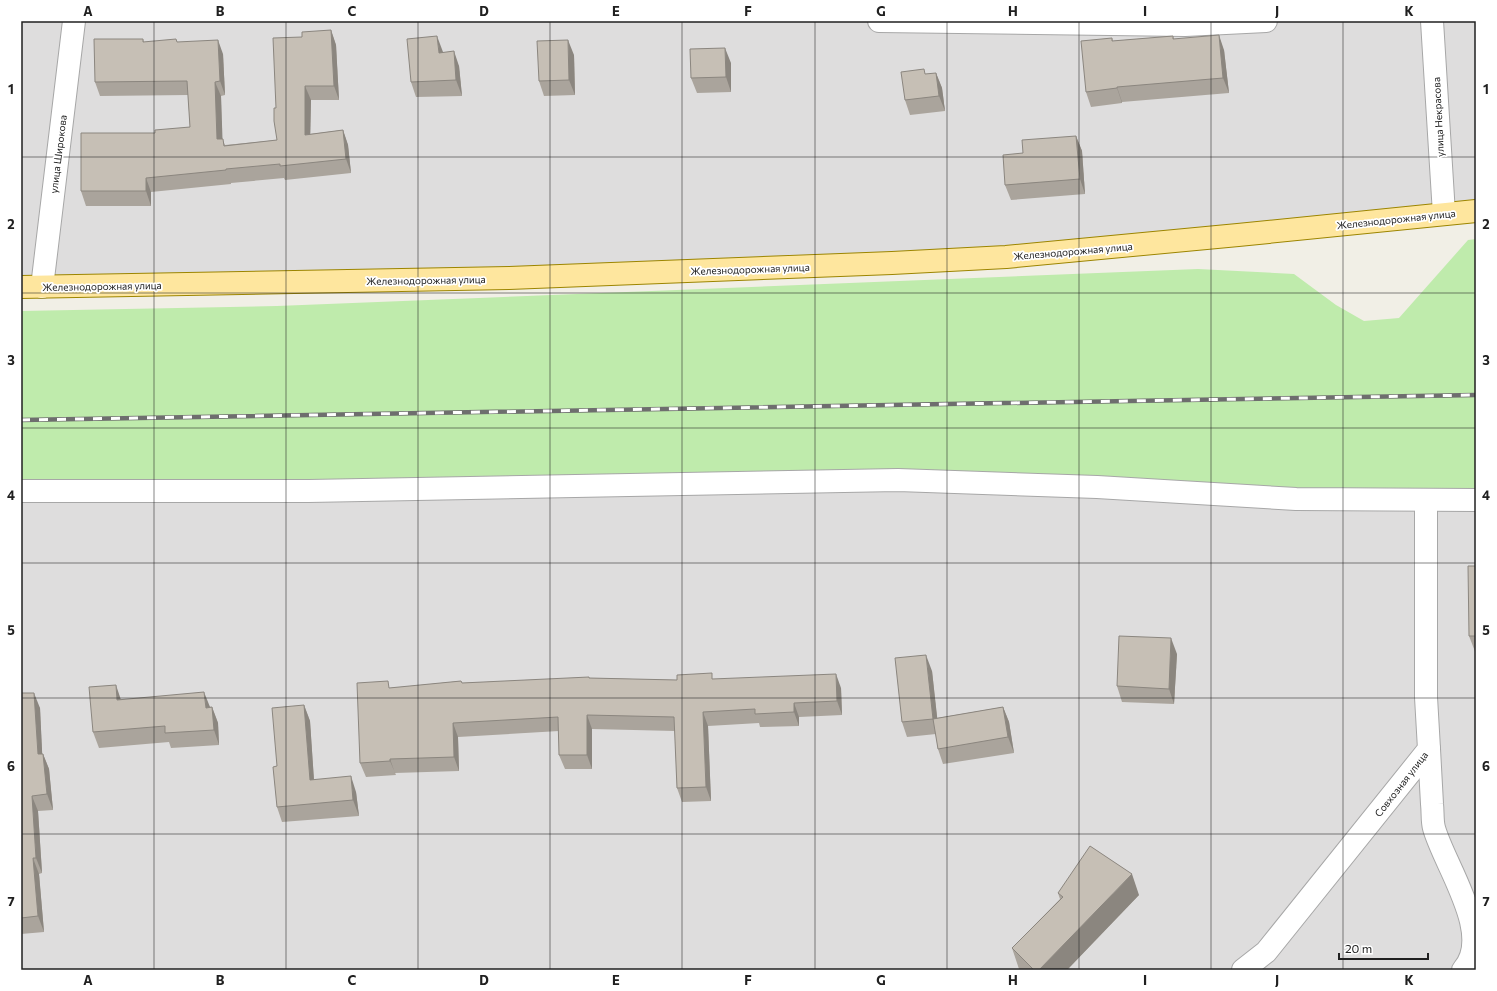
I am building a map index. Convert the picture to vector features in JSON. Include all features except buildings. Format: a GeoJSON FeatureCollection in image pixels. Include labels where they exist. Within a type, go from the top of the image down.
{"type":"FeatureCollection","features":[{"type":"Feature","properties":{"kind":"main road","name":"Железнодорожная улица"},"geometry":{"type":"LineString","coordinates":[[31,287],[509,278],[1006,257],[1476,210]]}},
{"type":"Feature","properties":{"kind":"street","name":"улица Широкова"},"geometry":{"type":"LineString","coordinates":[[31,287],[74,21]]}},
{"type":"Feature","properties":{"kind":"street"},"geometry":{"type":"LineString","coordinates":[[879,21],[1185,25],[1266,21]]}},
{"type":"Feature","properties":{"kind":"street","name":"улица Некрасова"},"geometry":{"type":"LineString","coordinates":[[1432,21],[1444,214]]}},
{"type":"Feature","properties":{"kind":"street"},"geometry":{"type":"LineString","coordinates":[[21,491],[317,491],[898,480],[1097,487],[1296,499],[1476,500]]}},
{"type":"Feature","properties":{"kind":"street","name":"Совхозная улица"},"geometry":{"type":"LineString","coordinates":[[1243,970],[1266,952],[1429,749],[1426,697],[1426,500]]}},
{"type":"Feature","properties":{"kind":"street"},"geometry":{"type":"LineString","coordinates":[[1429,749],[1434,827],[1451,867],[1472,925],[1474,949],[1467,965],[1463,970]]}},
{"type":"Feature","properties":{"kind":"shaded area"},"geometry":{"type":"Polygon","coordinates":[[[21,21],[1476,21],[1476,211],[1006,257],[21,287],[21,21]]]}},
{"type":"Feature","properties":{"kind":"shaded area"},"geometry":{"type":"Polygon","coordinates":[[[898,480],[1476,500],[1476,970],[21,970],[21,491],[898,480]]]}},
{"type":"Feature","properties":{"kind":"green space"},"geometry":{"type":"Polygon","coordinates":[[[1476,239],[1476,500],[1097,487],[21,491],[21,311],[277,306],[1198,269],[1294,274],[1336,305],[1364,321],[1399,318],[1468,240],[1476,239]]]}},
{"type":"Feature","properties":{"kind":"railway"},"geometry":{"type":"LineString","coordinates":[[21,420],[1476,395]]}}]}
